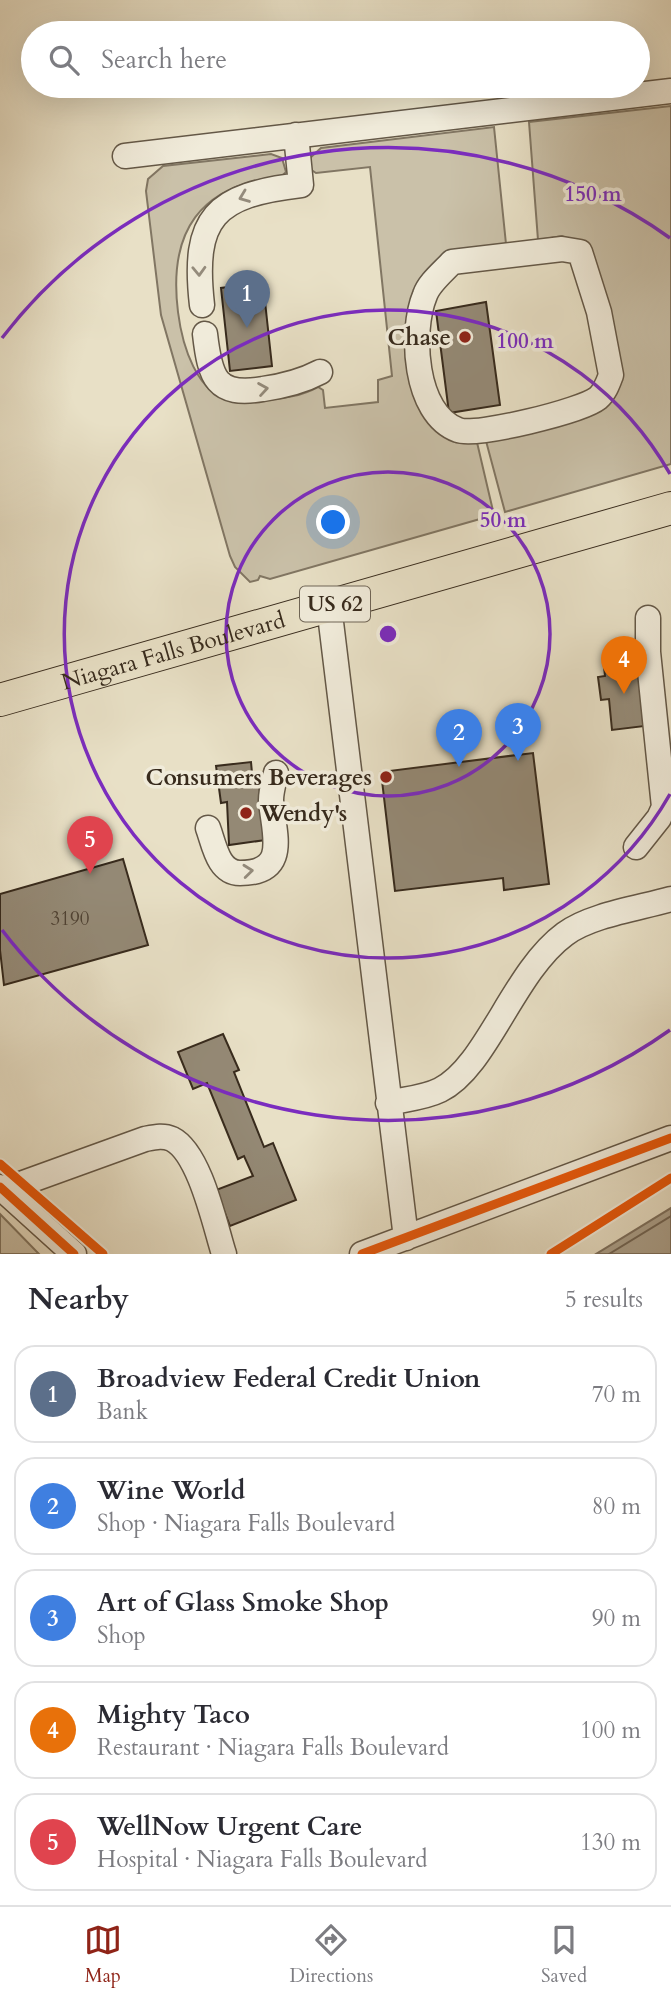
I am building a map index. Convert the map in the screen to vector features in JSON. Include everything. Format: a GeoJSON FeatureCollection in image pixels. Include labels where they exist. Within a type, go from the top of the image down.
{"type":"FeatureCollection","features":[{"type":"Feature","properties":{"kind":"main road","name":"Niagara Falls Boulevard"},"geometry":{"type":"LineString","coordinates":[[0,700],[671,508]]}},
{"type":"Feature","properties":{"kind":"street"},"geometry":{"type":"LineString","coordinates":[[650,93],[671,91]]}},
{"type":"Feature","properties":{"kind":"street"},"geometry":{"type":"LineString","coordinates":[[125,156],[611,98]]}},
{"type":"Feature","properties":{"kind":"street"},"geometry":{"type":"LineString","coordinates":[[202,305],[198,261],[202,237],[213,217],[236,198],[263,190],[302,186],[296,135]]}},
{"type":"Feature","properties":{"kind":"street"},"geometry":{"type":"LineString","coordinates":[[562,249],[580,252],[596,300],[611,375],[600,397],[571,411],[476,431],[458,430],[444,421],[425,293],[452,262],[562,249]]}},
{"type":"Feature","properties":{"kind":"street"},"geometry":{"type":"LineString","coordinates":[[205,334],[214,371],[220,384],[230,391],[240,393],[297,384],[320,372]]}},
{"type":"Feature","properties":{"kind":"street"},"geometry":{"type":"LineString","coordinates":[[329,606],[405,1238]]}},
{"type":"Feature","properties":{"kind":"street"},"geometry":{"type":"LineString","coordinates":[[636,847],[659,818],[664,807],[648,652],[648,618]]}},
{"type":"Feature","properties":{"kind":"street"},"geometry":{"type":"LineString","coordinates":[[208,828],[222,865],[227,870],[241,873],[262,870],[275,856],[277,845],[271,797],[276,773]]}},
{"type":"Feature","properties":{"kind":"street"},"geometry":{"type":"LineString","coordinates":[[388,1103],[441,1090],[458,1076],[475,1056],[531,967],[568,932],[671,899]]}},
{"type":"Feature","properties":{"kind":"street"},"geometry":{"type":"LineString","coordinates":[[74,1254],[2,1189],[160,1136],[174,1140],[185,1151],[198,1175],[224,1254]]}},
{"type":"Feature","properties":{"kind":"street"},"geometry":{"type":"LineString","coordinates":[[362,1254],[671,1138]]}},
{"type":"Feature","properties":{"kind":"shaded area"},"geometry":{"type":"Polygon","coordinates":[[[671,106],[671,464],[505,512],[486,441],[605,400],[581,244],[562,236],[538,240],[529,122],[671,106]]]}},
{"type":"Feature","properties":{"kind":"shaded area"},"geometry":{"type":"Polygon","coordinates":[[[494,127],[506,244],[431,268],[414,390],[476,438],[494,515],[270,579],[260,576],[258,580],[250,582],[235,567],[230,556],[161,315],[146,191],[148,179],[163,166],[271,154],[282,158],[286,172],[282,176],[253,181],[229,190],[210,202],[195,217],[185,236],[178,258],[176,284],[180,325],[187,353],[201,379],[210,389],[234,402],[246,403],[287,397],[318,387],[323,390],[325,408],[378,402],[378,380],[392,376],[370,167],[316,173],[310,169],[310,158],[321,148],[494,127]]]}},
{"type":"Feature","properties":{"kind":"shaded area"},"geometry":{"type":"Polygon","coordinates":[[[0,1214],[39,1254],[0,1254],[0,1214]]]}},
{"type":"Feature","properties":{"kind":"water"},"geometry":{"type":"Polygon","coordinates":[[[671,1208],[671,1254],[596,1254],[671,1208]]]}},
{"type":"Feature","properties":{"kind":"building"},"geometry":{"type":"Polygon","coordinates":[[[263,283],[272,366],[230,371],[221,288],[263,283]]]}},
{"type":"Feature","properties":{"kind":"building","name":"Chase"},"geometry":{"type":"Polygon","coordinates":[[[486,302],[500,405],[449,413],[436,311],[486,302]]]}},
{"type":"Feature","properties":{"kind":"building"},"geometry":{"type":"Polygon","coordinates":[[[636,654],[645,726],[612,730],[609,699],[601,700],[598,677],[605,676],[603,658],[636,654]]]}},
{"type":"Feature","properties":{"kind":"building"},"geometry":{"type":"Polygon","coordinates":[[[533,753],[549,884],[504,890],[503,878],[395,891],[381,772],[533,753]]]}},
{"type":"Feature","properties":{"kind":"building","name":"Wendy's"},"geometry":{"type":"Polygon","coordinates":[[[251,762],[253,784],[259,784],[266,840],[229,845],[227,802],[221,803],[216,766],[251,762]]]}},
{"type":"Feature","properties":{"kind":"building"},"geometry":{"type":"Polygon","coordinates":[[[123,859],[148,945],[4,985],[0,950],[0,894],[123,859]]]}},
{"type":"Feature","properties":{"kind":"building"},"geometry":{"type":"Polygon","coordinates":[[[223,1034],[239,1070],[234,1072],[264,1147],[273,1143],[296,1200],[230,1226],[216,1190],[253,1176],[244,1156],[238,1159],[207,1083],[193,1089],[178,1052],[223,1034]]]}},
{"type":"Feature","properties":{"kind":"cycle path"},"geometry":{"type":"LineString","coordinates":[[362,1254],[671,1138]]}},
{"type":"Feature","properties":{"kind":"cycle path"},"geometry":{"type":"LineString","coordinates":[[0,1164],[103,1254]]}},
{"type":"Feature","properties":{"kind":"cycle path"},"geometry":{"type":"LineString","coordinates":[[551,1254],[671,1178]]}},
{"type":"Feature","properties":{"kind":"cycle path"},"geometry":{"type":"LineString","coordinates":[[0,1187],[74,1254]]}},
{"type":"Feature","properties":{"kind":"place","name":"Broadview Federal Credit Union"},"geometry":{"type":"Point","coordinates":[247,328]}},
{"type":"Feature","properties":{"kind":"place","name":"Chase"},"geometry":{"type":"Point","coordinates":[465,337]}},
{"type":"Feature","properties":{"kind":"place","name":"Mighty Taco"},"geometry":{"type":"Point","coordinates":[624,694]}},
{"type":"Feature","properties":{"kind":"place","name":"Art of Glass Smoke Shop"},"geometry":{"type":"Point","coordinates":[518,761]}},
{"type":"Feature","properties":{"kind":"place","name":"Wine World"},"geometry":{"type":"Point","coordinates":[459,767]}},
{"type":"Feature","properties":{"kind":"place","name":"Consumers Beverages"},"geometry":{"type":"Point","coordinates":[386,777]}},
{"type":"Feature","properties":{"kind":"place","name":"Wendy's"},"geometry":{"type":"Point","coordinates":[246,813]}},
{"type":"Feature","properties":{"kind":"place","name":"WellNow Urgent Care"},"geometry":{"type":"Point","coordinates":[90,874]}}]}
